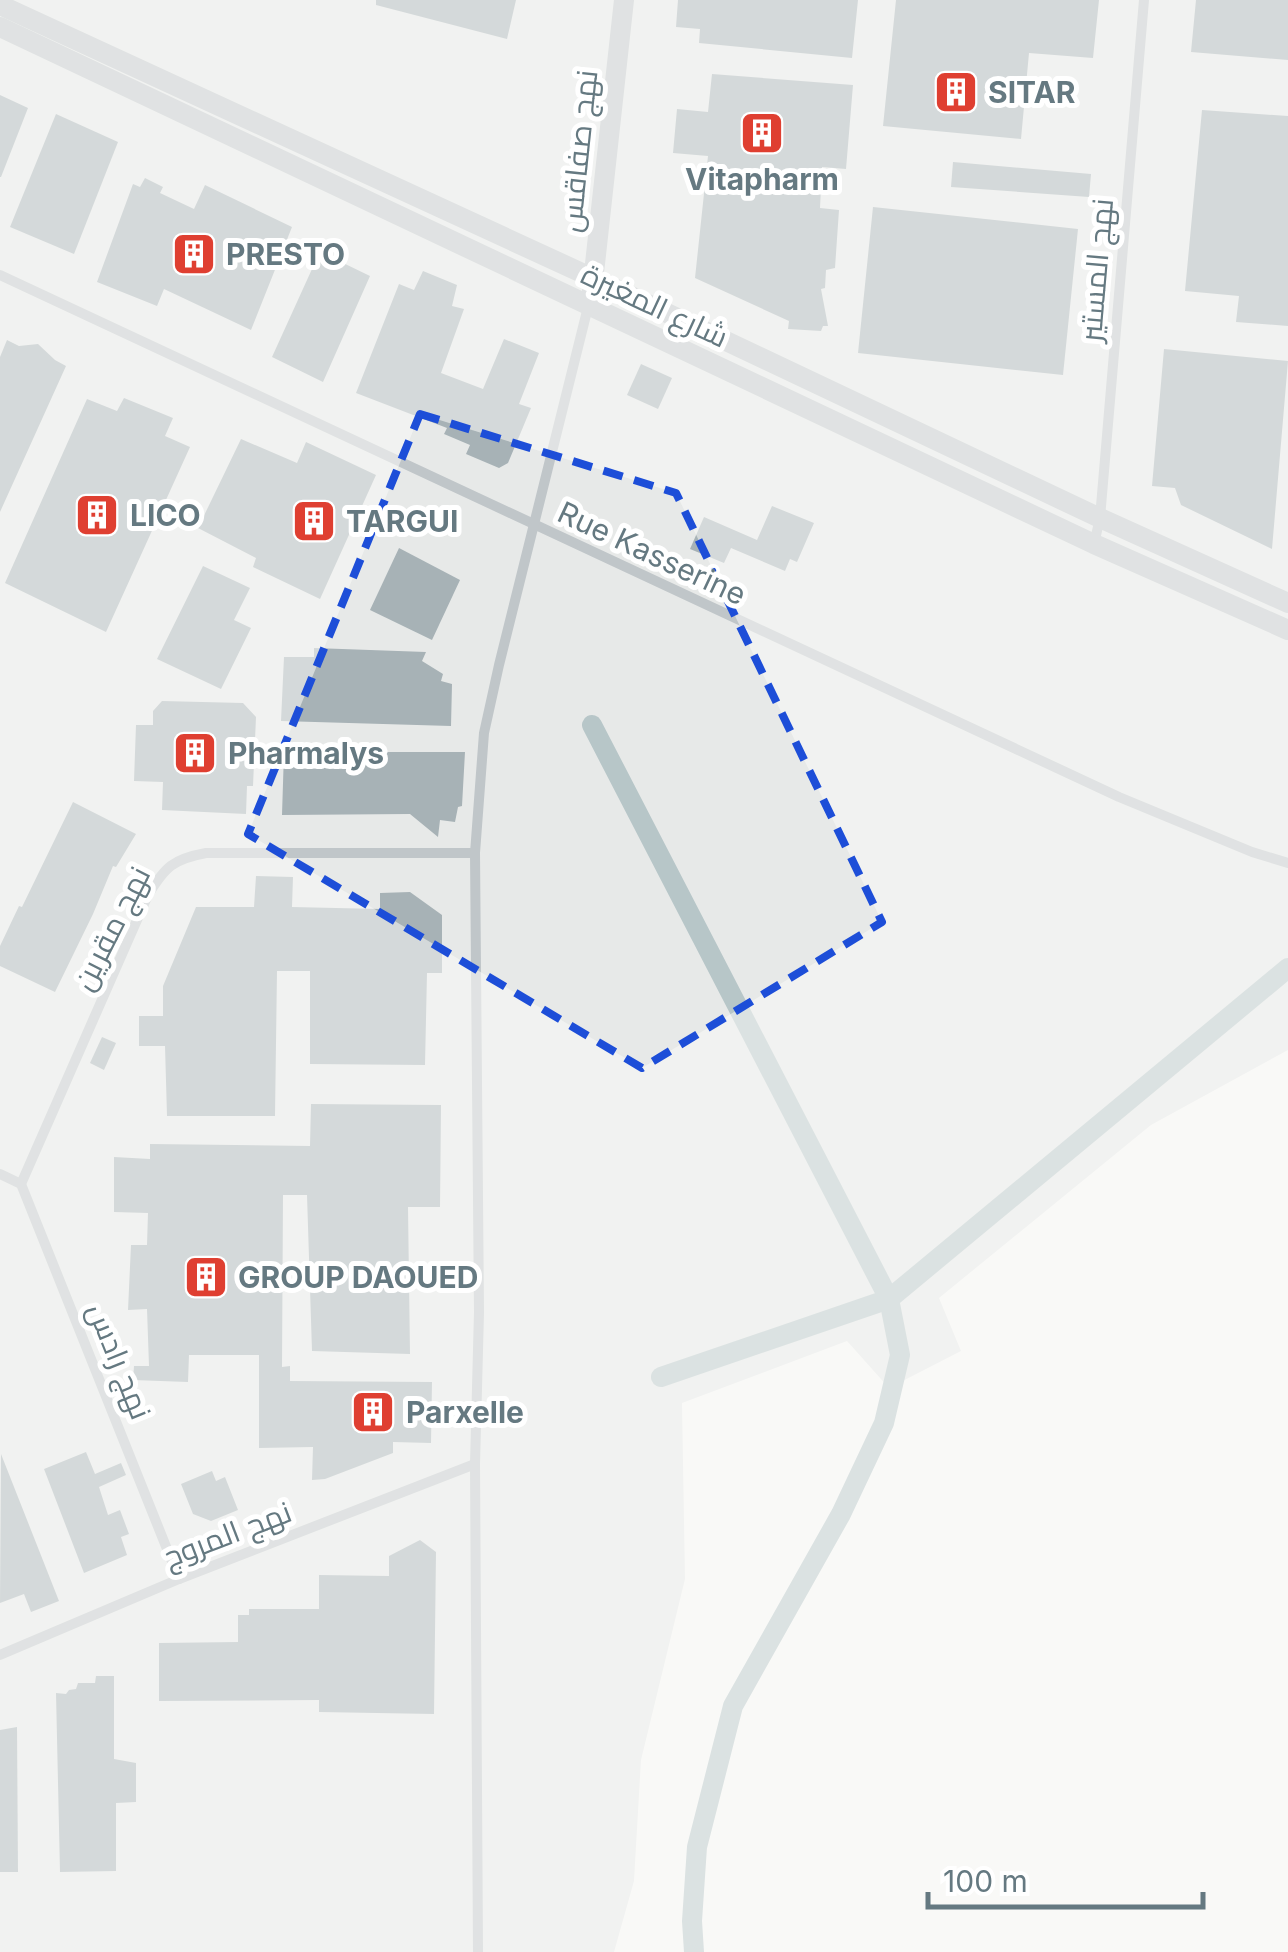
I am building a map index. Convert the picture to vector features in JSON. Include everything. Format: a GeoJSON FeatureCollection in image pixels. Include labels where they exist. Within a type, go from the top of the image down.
{"type":"FeatureCollection","features":[{"type":"Feature","properties":{"kind":"street","name":"نهج صفاقس"},"geometry":{"type":"LineString","coordinates":[[588,307],[595,279],[624,0]]}},
{"type":"Feature","properties":{"kind":"street","name":"شارع المغيرة"},"geometry":{"type":"LineString","coordinates":[[0,5],[1288,603]]}},
{"type":"Feature","properties":{"kind":"street","name":"شارع المغيرة"},"geometry":{"type":"LineString","coordinates":[[0,27],[1094,544],[1288,630]]}},
{"type":"Feature","properties":{"kind":"lane","name":"نهج المستير"},"geometry":{"type":"LineString","coordinates":[[1094,544],[1100,518],[1144,0]]}},
{"type":"Feature","properties":{"kind":"lane","name":"Rue Kasserine"},"geometry":{"type":"LineString","coordinates":[[0,275],[1119,797],[1288,864]]}},
{"type":"Feature","properties":{"kind":"lane"},"geometry":{"type":"LineString","coordinates":[[478,1952],[475,1464],[480,1312],[475,853],[484,733],[498,665],[588,307]]}},
{"type":"Feature","properties":{"kind":"lane","name":"نهج مقرين"},"geometry":{"type":"LineString","coordinates":[[21,1184],[148,895],[173,862],[206,853],[475,853]]}},
{"type":"Feature","properties":{"kind":"lane"},"geometry":{"type":"LineString","coordinates":[[0,1174],[21,1184]]}},
{"type":"Feature","properties":{"kind":"lane","name":"نهج رادس"},"geometry":{"type":"LineString","coordinates":[[21,1184],[179,1579]]}},
{"type":"Feature","properties":{"kind":"lane","name":"نهج المروج"},"geometry":{"type":"LineString","coordinates":[[0,1656],[179,1579],[475,1464]]}},
{"type":"Feature","properties":{"kind":"highlighted area"},"geometry":{"type":"Polygon","coordinates":[[[420,414],[676,493],[882,922],[642,1068],[248,834],[420,414]]]}},
{"type":"Feature","properties":{"kind":"shaded area"},"geometry":{"type":"Polygon","coordinates":[[[0,0],[1288,0],[1288,1050],[1151,1125],[939,1298],[961,1351],[889,1388],[847,1341],[682,1403],[685,1579],[641,1760],[634,1881],[614,1952],[0,1952],[0,0]]]}},
{"type":"Feature","properties":{"kind":"building"},"geometry":{"type":"Polygon","coordinates":[[[376,0],[516,0],[507,39],[376,5],[376,0]]]}},
{"type":"Feature","properties":{"kind":"building"},"geometry":{"type":"Polygon","coordinates":[[[678,0],[858,0],[852,58],[699,43],[700,29],[676,27],[678,0]]]}},
{"type":"Feature","properties":{"kind":"building","name":"SITAR"},"geometry":{"type":"Polygon","coordinates":[[[896,0],[1099,0],[1093,58],[1029,53],[1021,139],[883,126],[896,0]]]}},
{"type":"Feature","properties":{"kind":"building"},"geometry":{"type":"Polygon","coordinates":[[[1196,0],[1288,0],[1288,60],[1191,52],[1196,0]]]}},
{"type":"Feature","properties":{"kind":"building"},"geometry":{"type":"Polygon","coordinates":[[[712,74],[853,85],[846,169],[822,167],[820,208],[839,210],[835,268],[826,270],[825,288],[821,289],[828,326],[821,331],[788,329],[789,321],[695,278],[708,156],[673,153],[677,109],[708,112],[712,74]]]}},
{"type":"Feature","properties":{"kind":"building"},"geometry":{"type":"Polygon","coordinates":[[[0,95],[28,108],[1,177],[0,177],[0,95]]]}},
{"type":"Feature","properties":{"kind":"building"},"geometry":{"type":"Polygon","coordinates":[[[1202,110],[1288,116],[1288,326],[1236,322],[1239,296],[1185,291],[1202,110]]]}},
{"type":"Feature","properties":{"kind":"building"},"geometry":{"type":"Polygon","coordinates":[[[56,114],[118,142],[74,254],[10,227],[56,114]]]}},
{"type":"Feature","properties":{"kind":"building"},"geometry":{"type":"Polygon","coordinates":[[[953,162],[1091,174],[1089,197],[951,187],[953,162]]]}},
{"type":"Feature","properties":{"kind":"building","name":"PRESTO"},"geometry":{"type":"Polygon","coordinates":[[[145,178],[163,187],[160,193],[194,209],[205,185],[292,227],[251,330],[164,289],[157,306],[97,282],[133,184],[140,187],[145,178]]]}},
{"type":"Feature","properties":{"kind":"building"},"geometry":{"type":"Polygon","coordinates":[[[873,207],[1078,229],[1063,375],[858,353],[873,207]]]}},
{"type":"Feature","properties":{"kind":"building"},"geometry":{"type":"Polygon","coordinates":[[[317,258],[334,268],[337,260],[370,276],[323,382],[272,357],[317,258]]]}},
{"type":"Feature","properties":{"kind":"building"},"geometry":{"type":"Polygon","coordinates":[[[423,271],[457,285],[452,306],[464,309],[441,373],[483,389],[504,339],[539,353],[519,404],[531,408],[508,463],[499,468],[466,454],[470,445],[444,434],[447,428],[356,393],[399,284],[414,290],[423,271]]]}},
{"type":"Feature","properties":{"kind":"building"},"geometry":{"type":"Polygon","coordinates":[[[7,340],[19,346],[38,344],[66,366],[0,512],[0,357],[7,340]]]}},
{"type":"Feature","properties":{"kind":"building"},"geometry":{"type":"Polygon","coordinates":[[[1164,349],[1288,361],[1272,549],[1181,505],[1175,488],[1152,486],[1164,349]]]}},
{"type":"Feature","properties":{"kind":"building"},"geometry":{"type":"Polygon","coordinates":[[[641,364],[672,378],[658,409],[627,395],[641,364]]]}},
{"type":"Feature","properties":{"kind":"building","name":"LICO"},"geometry":{"type":"Polygon","coordinates":[[[124,398],[173,418],[165,436],[190,447],[106,632],[5,583],[87,399],[117,411],[124,398]]]}},
{"type":"Feature","properties":{"kind":"building","name":"TARGUI"},"geometry":{"type":"Polygon","coordinates":[[[241,439],[297,463],[306,442],[376,475],[320,599],[253,567],[256,558],[198,528],[241,439]]]}},
{"type":"Feature","properties":{"kind":"building"},"geometry":{"type":"Polygon","coordinates":[[[772,506],[814,523],[797,562],[790,559],[785,571],[731,548],[724,563],[690,549],[704,517],[757,540],[772,506]]]}},
{"type":"Feature","properties":{"kind":"building"},"geometry":{"type":"Polygon","coordinates":[[[399,548],[460,580],[432,640],[370,610],[399,548]]]}},
{"type":"Feature","properties":{"kind":"building"},"geometry":{"type":"Polygon","coordinates":[[[203,566],[250,588],[234,620],[251,628],[221,689],[157,659],[203,566]]]}},
{"type":"Feature","properties":{"kind":"building"},"geometry":{"type":"Polygon","coordinates":[[[314,648],[426,652],[422,661],[443,674],[441,681],[452,684],[451,726],[281,721],[284,657],[314,657],[314,648]]]}},
{"type":"Feature","properties":{"kind":"building","name":"Pharmalys"},"geometry":{"type":"Polygon","coordinates":[[[162,701],[243,703],[256,717],[253,786],[247,786],[246,814],[162,810],[163,782],[134,781],[136,725],[153,725],[153,711],[162,701]]]}},
{"type":"Feature","properties":{"kind":"building"},"geometry":{"type":"Polygon","coordinates":[[[284,752],[465,752],[462,806],[458,807],[455,822],[440,820],[438,837],[410,814],[282,815],[284,752]]]}},
{"type":"Feature","properties":{"kind":"building"},"geometry":{"type":"Polygon","coordinates":[[[73,802],[136,834],[116,867],[113,866],[55,992],[0,966],[0,946],[73,802]]]}},
{"type":"Feature","properties":{"kind":"building"},"geometry":{"type":"Polygon","coordinates":[[[256,876],[293,877],[292,907],[380,909],[380,893],[410,892],[442,915],[442,973],[427,973],[425,1065],[310,1064],[310,971],[277,971],[275,1116],[167,1116],[165,1046],[139,1046],[139,1016],[163,1016],[163,986],[196,907],[254,907],[256,876]]]}},
{"type":"Feature","properties":{"kind":"building"},"geometry":{"type":"Polygon","coordinates":[[[102,1037],[116,1043],[104,1070],[90,1063],[102,1037]]]}},
{"type":"Feature","properties":{"kind":"building"},"geometry":{"type":"Polygon","coordinates":[[[311,1104],[441,1105],[440,1207],[408,1207],[410,1354],[312,1351],[307,1195],[283,1195],[282,1367],[290,1366],[290,1381],[432,1382],[431,1443],[393,1442],[393,1453],[325,1479],[312,1480],[313,1447],[259,1448],[259,1355],[189,1355],[188,1382],[133,1380],[134,1366],[149,1366],[147,1309],[128,1310],[131,1245],[147,1245],[148,1213],[114,1212],[114,1157],[150,1159],[150,1144],[310,1146],[311,1104]]]}},
{"type":"Feature","properties":{"kind":"building"},"geometry":{"type":"Polygon","coordinates":[[[86,1452],[95,1474],[121,1463],[126,1475],[99,1487],[108,1515],[120,1510],[129,1534],[121,1537],[127,1555],[84,1573],[44,1469],[86,1452]]]}},
{"type":"Feature","properties":{"kind":"building"},"geometry":{"type":"Polygon","coordinates":[[[1,1454],[59,1601],[31,1612],[24,1594],[0,1603],[1,1454]]]}},
{"type":"Feature","properties":{"kind":"building"},"geometry":{"type":"Polygon","coordinates":[[[212,1471],[216,1481],[225,1477],[238,1510],[211,1521],[193,1514],[181,1484],[212,1471]]]}},
{"type":"Feature","properties":{"kind":"building"},"geometry":{"type":"Polygon","coordinates":[[[420,1540],[436,1552],[434,1714],[319,1712],[319,1700],[159,1701],[159,1643],[238,1642],[238,1615],[249,1615],[249,1609],[319,1609],[319,1575],[389,1576],[389,1556],[420,1540]]]}},
{"type":"Feature","properties":{"kind":"building"},"geometry":{"type":"Polygon","coordinates":[[[96,1676],[114,1676],[114,1759],[136,1763],[136,1802],[116,1803],[116,1871],[60,1872],[56,1693],[66,1694],[76,1689],[78,1683],[95,1683],[96,1676]]]}},
{"type":"Feature","properties":{"kind":"building"},"geometry":{"type":"Polygon","coordinates":[[[17,1727],[18,1872],[0,1872],[0,1730],[17,1727]]]}},
{"type":"Feature","properties":{"kind":"waterway"},"geometry":{"type":"LineString","coordinates":[[592,725],[889,1299],[900,1355],[884,1423],[841,1514],[733,1706],[697,1847],[694,1952]]}},
{"type":"Feature","properties":{"kind":"waterway"},"geometry":{"type":"LineString","coordinates":[[661,1377],[889,1299],[1288,968]]}},
{"type":"Feature","properties":{"kind":"place","name":"SITAR"},"geometry":{"type":"Point","coordinates":[956,92]}},
{"type":"Feature","properties":{"kind":"place","name":"Vitapharm"},"geometry":{"type":"Point","coordinates":[762,133]}},
{"type":"Feature","properties":{"kind":"place","name":"PRESTO"},"geometry":{"type":"Point","coordinates":[194,254]}},
{"type":"Feature","properties":{"kind":"place","name":"LICO"},"geometry":{"type":"Point","coordinates":[97,515]}},
{"type":"Feature","properties":{"kind":"place","name":"TARGUI"},"geometry":{"type":"Point","coordinates":[314,521]}},
{"type":"Feature","properties":{"kind":"place","name":"Pharmalys"},"geometry":{"type":"Point","coordinates":[195,753]}},
{"type":"Feature","properties":{"kind":"place","name":"GROUP DAOUED"},"geometry":{"type":"Point","coordinates":[206,1277]}},
{"type":"Feature","properties":{"kind":"place","name":"Parxelle"},"geometry":{"type":"Point","coordinates":[373,1412]}}]}
